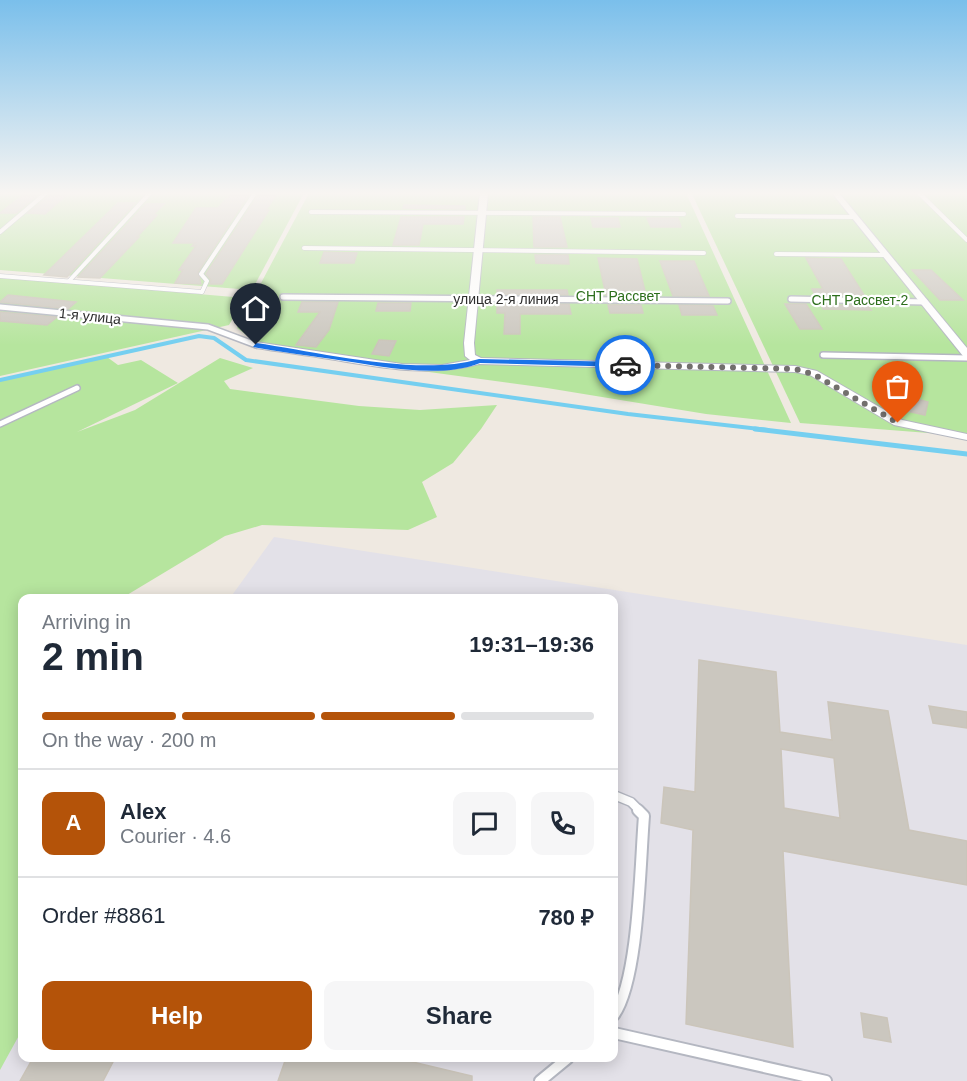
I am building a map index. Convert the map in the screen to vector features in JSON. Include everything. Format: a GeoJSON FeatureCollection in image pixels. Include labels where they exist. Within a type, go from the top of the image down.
{"type":"FeatureCollection","features":[{"type":"Feature","properties":{"kind":"street"},"geometry":{"type":"LineString","coordinates":[[479,243],[469,343],[470,356],[479,361]]}},
{"type":"Feature","properties":{"kind":"street"},"geometry":{"type":"LineString","coordinates":[[877,243],[967,356]]}},
{"type":"Feature","properties":{"kind":"street"},"geometry":{"type":"LineString","coordinates":[[256,345],[388,365],[435,368],[466,366],[479,361],[777,367],[813,374],[898,423],[967,437]]}},
{"type":"Feature","properties":{"kind":"lane"},"geometry":{"type":"LineString","coordinates":[[69,281],[104,243]]}},
{"type":"Feature","properties":{"kind":"lane"},"geometry":{"type":"LineString","coordinates":[[0,276],[202,292],[207,280],[201,274],[222,243]]}},
{"type":"Feature","properties":{"kind":"lane"},"geometry":{"type":"LineString","coordinates":[[304,248],[704,253]]}},
{"type":"Feature","properties":{"kind":"lane"},"geometry":{"type":"LineString","coordinates":[[776,254],[886,255]]}},
{"type":"Feature","properties":{"kind":"lane","name":"улица 2-я линия"},"geometry":{"type":"LineString","coordinates":[[283,297],[728,301]]}},
{"type":"Feature","properties":{"kind":"lane"},"geometry":{"type":"LineString","coordinates":[[791,299],[925,302]]}},
{"type":"Feature","properties":{"kind":"lane","name":"1-я улица"},"geometry":{"type":"LineString","coordinates":[[0,307],[208,327],[256,345]]}},
{"type":"Feature","properties":{"kind":"lane"},"geometry":{"type":"LineString","coordinates":[[823,355],[967,356]]}},
{"type":"Feature","properties":{"kind":"lane"},"geometry":{"type":"LineString","coordinates":[[0,424],[77,388]]}},
{"type":"Feature","properties":{"kind":"lane"},"geometry":{"type":"LineString","coordinates":[[618,797],[631,802],[644,816],[633,950],[623,1002],[618,1009]]}},
{"type":"Feature","properties":{"kind":"lane"},"geometry":{"type":"LineString","coordinates":[[618,1034],[826,1081]]}},
{"type":"Feature","properties":{"kind":"lane"},"geometry":{"type":"LineString","coordinates":[[540,1081],[563,1062]]}},
{"type":"Feature","properties":{"kind":"shaded area"},"geometry":{"type":"Polygon","coordinates":[[[274,537],[967,645],[967,1081],[0,1081],[0,926],[18,900],[18,1062],[618,1062],[618,594],[233,594],[274,537]]]}},
{"type":"Feature","properties":{"kind":"green space"},"geometry":{"type":"Polygon","coordinates":[[[0,243],[277,243],[252,290],[0,270],[0,243]]]}},
{"type":"Feature","properties":{"kind":"green space","name":"СНТ Рассвет"},"geometry":{"type":"Polygon","coordinates":[[[282,243],[709,243],[791,423],[706,414],[547,388],[267,350],[237,328],[282,243]]]}},
{"type":"Feature","properties":{"kind":"green space","name":"СНТ Рассвет-2"},"geometry":{"type":"Polygon","coordinates":[[[715,243],[967,243],[967,436],[800,423],[715,243]]]}},
{"type":"Feature","properties":{"kind":"green space"},"geometry":{"type":"Polygon","coordinates":[[[0,277],[245,298],[229,325],[0,376],[0,277]]]}},
{"type":"Feature","properties":{"kind":"green space"},"geometry":{"type":"Polygon","coordinates":[[[107,357],[118,365],[141,360],[178,383],[77,432],[135,410],[220,358],[253,368],[224,381],[230,389],[359,406],[420,410],[497,405],[453,463],[422,482],[437,517],[408,530],[262,525],[225,536],[129,594],[18,594],[18,1037],[0,1070],[0,381],[107,357]]]}},
{"type":"Feature","properties":{"kind":"building"},"geometry":{"type":"Polygon","coordinates":[[[76,243],[98,243],[67,277],[44,275],[76,243]]]}},
{"type":"Feature","properties":{"kind":"building"},"geometry":{"type":"Polygon","coordinates":[[[109,243],[133,243],[100,278],[78,277],[109,243]]]}},
{"type":"Feature","properties":{"kind":"building"},"geometry":{"type":"Polygon","coordinates":[[[195,243],[217,243],[198,272],[201,284],[175,283],[183,270],[179,270],[196,246],[192,246],[195,243]]]}},
{"type":"Feature","properties":{"kind":"building"},"geometry":{"type":"Polygon","coordinates":[[[226,243],[248,243],[222,284],[210,284],[211,280],[206,274],[226,243]]]}},
{"type":"Feature","properties":{"kind":"building"},"geometry":{"type":"Polygon","coordinates":[[[393,243],[419,243],[419,245],[393,243]]]}},
{"type":"Feature","properties":{"kind":"building"},"geometry":{"type":"Polygon","coordinates":[[[534,243],[566,243],[567,247],[534,247],[534,243]]]}},
{"type":"Feature","properties":{"kind":"building"},"geometry":{"type":"Polygon","coordinates":[[[324,252],[357,253],[354,263],[320,263],[324,252]]]}},
{"type":"Feature","properties":{"kind":"building"},"geometry":{"type":"Polygon","coordinates":[[[535,255],[568,255],[569,264],[536,263],[535,255]]]}},
{"type":"Feature","properties":{"kind":"building"},"geometry":{"type":"Polygon","coordinates":[[[598,258],[637,259],[646,295],[606,295],[598,258]]]}},
{"type":"Feature","properties":{"kind":"building"},"geometry":{"type":"Polygon","coordinates":[[[806,258],[841,259],[864,295],[815,295],[812,289],[823,289],[806,258]]]}},
{"type":"Feature","properties":{"kind":"building"},"geometry":{"type":"Polygon","coordinates":[[[660,261],[694,261],[709,296],[673,296],[660,261]]]}},
{"type":"Feature","properties":{"kind":"building"},"geometry":{"type":"Polygon","coordinates":[[[912,270],[931,270],[963,300],[940,300],[912,270]]]}},
{"type":"Feature","properties":{"kind":"building"},"geometry":{"type":"Polygon","coordinates":[[[497,290],[567,290],[568,295],[497,294],[497,290]]]}},
{"type":"Feature","properties":{"kind":"building"},"geometry":{"type":"Polygon","coordinates":[[[8,295],[76,302],[68,309],[0,302],[8,295]]]}},
{"type":"Feature","properties":{"kind":"building"},"geometry":{"type":"Polygon","coordinates":[[[302,302],[338,302],[329,330],[316,347],[296,345],[320,312],[298,312],[302,302]]]}},
{"type":"Feature","properties":{"kind":"building"},"geometry":{"type":"Polygon","coordinates":[[[378,303],[411,303],[410,311],[376,311],[378,303]]]}},
{"type":"Feature","properties":{"kind":"building"},"geometry":{"type":"Polygon","coordinates":[[[497,304],[569,304],[571,314],[520,314],[520,334],[504,334],[505,313],[497,313],[497,304]]]}},
{"type":"Feature","properties":{"kind":"building"},"geometry":{"type":"Polygon","coordinates":[[[785,304],[806,304],[822,329],[800,329],[785,304]]]}},
{"type":"Feature","properties":{"kind":"building"},"geometry":{"type":"Polygon","coordinates":[[[608,305],[641,305],[643,313],[610,313],[608,305]]]}},
{"type":"Feature","properties":{"kind":"building"},"geometry":{"type":"Polygon","coordinates":[[[679,305],[713,306],[717,315],[682,315],[679,305]]]}},
{"type":"Feature","properties":{"kind":"building"},"geometry":{"type":"Polygon","coordinates":[[[821,305],[868,306],[871,310],[823,309],[821,305]]]}},
{"type":"Feature","properties":{"kind":"building"},"geometry":{"type":"Polygon","coordinates":[[[0,312],[57,317],[47,325],[0,321],[0,312]]]}},
{"type":"Feature","properties":{"kind":"building"},"geometry":{"type":"Polygon","coordinates":[[[379,340],[396,341],[389,356],[372,354],[379,340]]]}},
{"type":"Feature","properties":{"kind":"building"},"geometry":{"type":"Polygon","coordinates":[[[906,396],[928,402],[925,415],[902,410],[906,396]]]}},
{"type":"Feature","properties":{"kind":"building"},"geometry":{"type":"Polygon","coordinates":[[[699,660],[776,672],[780,732],[832,740],[828,702],[888,711],[909,830],[967,841],[967,885],[783,851],[793,1047],[686,1024],[693,830],[661,823],[664,787],[695,792],[699,660]],[[781,749],[784,808],[840,818],[834,758],[781,749]]]}},
{"type":"Feature","properties":{"kind":"building"},"geometry":{"type":"Polygon","coordinates":[[[929,706],[967,712],[967,728],[933,723],[929,706]]]}},
{"type":"Feature","properties":{"kind":"building"},"geometry":{"type":"Polygon","coordinates":[[[861,1013],[887,1018],[891,1042],[864,1037],[861,1013]]]}},
{"type":"Feature","properties":{"kind":"building"},"geometry":{"type":"Polygon","coordinates":[[[31,1062],[113,1062],[103,1081],[20,1081],[31,1062]]]}},
{"type":"Feature","properties":{"kind":"building"},"geometry":{"type":"Polygon","coordinates":[[[285,1062],[413,1062],[472,1076],[472,1081],[278,1081],[285,1062]]]}},
{"type":"Feature","properties":{"kind":"waterway"},"geometry":{"type":"LineString","coordinates":[[0,380],[199,336],[214,338],[246,360],[628,414],[768,430]]}},
{"type":"Feature","properties":{"kind":"waterway"},"geometry":{"type":"LineString","coordinates":[[755,429],[967,454]]}},
{"type":"Feature","properties":{"kind":"way so far"},"geometry":{"type":"LineString","coordinates":[[625,365],[795,369],[828,381],[898,423]]}},
{"type":"Feature","properties":{"kind":"route"},"geometry":{"type":"LineString","coordinates":[[256,345],[388,365],[435,368],[466,366],[479,361],[625,365]]}}]}
